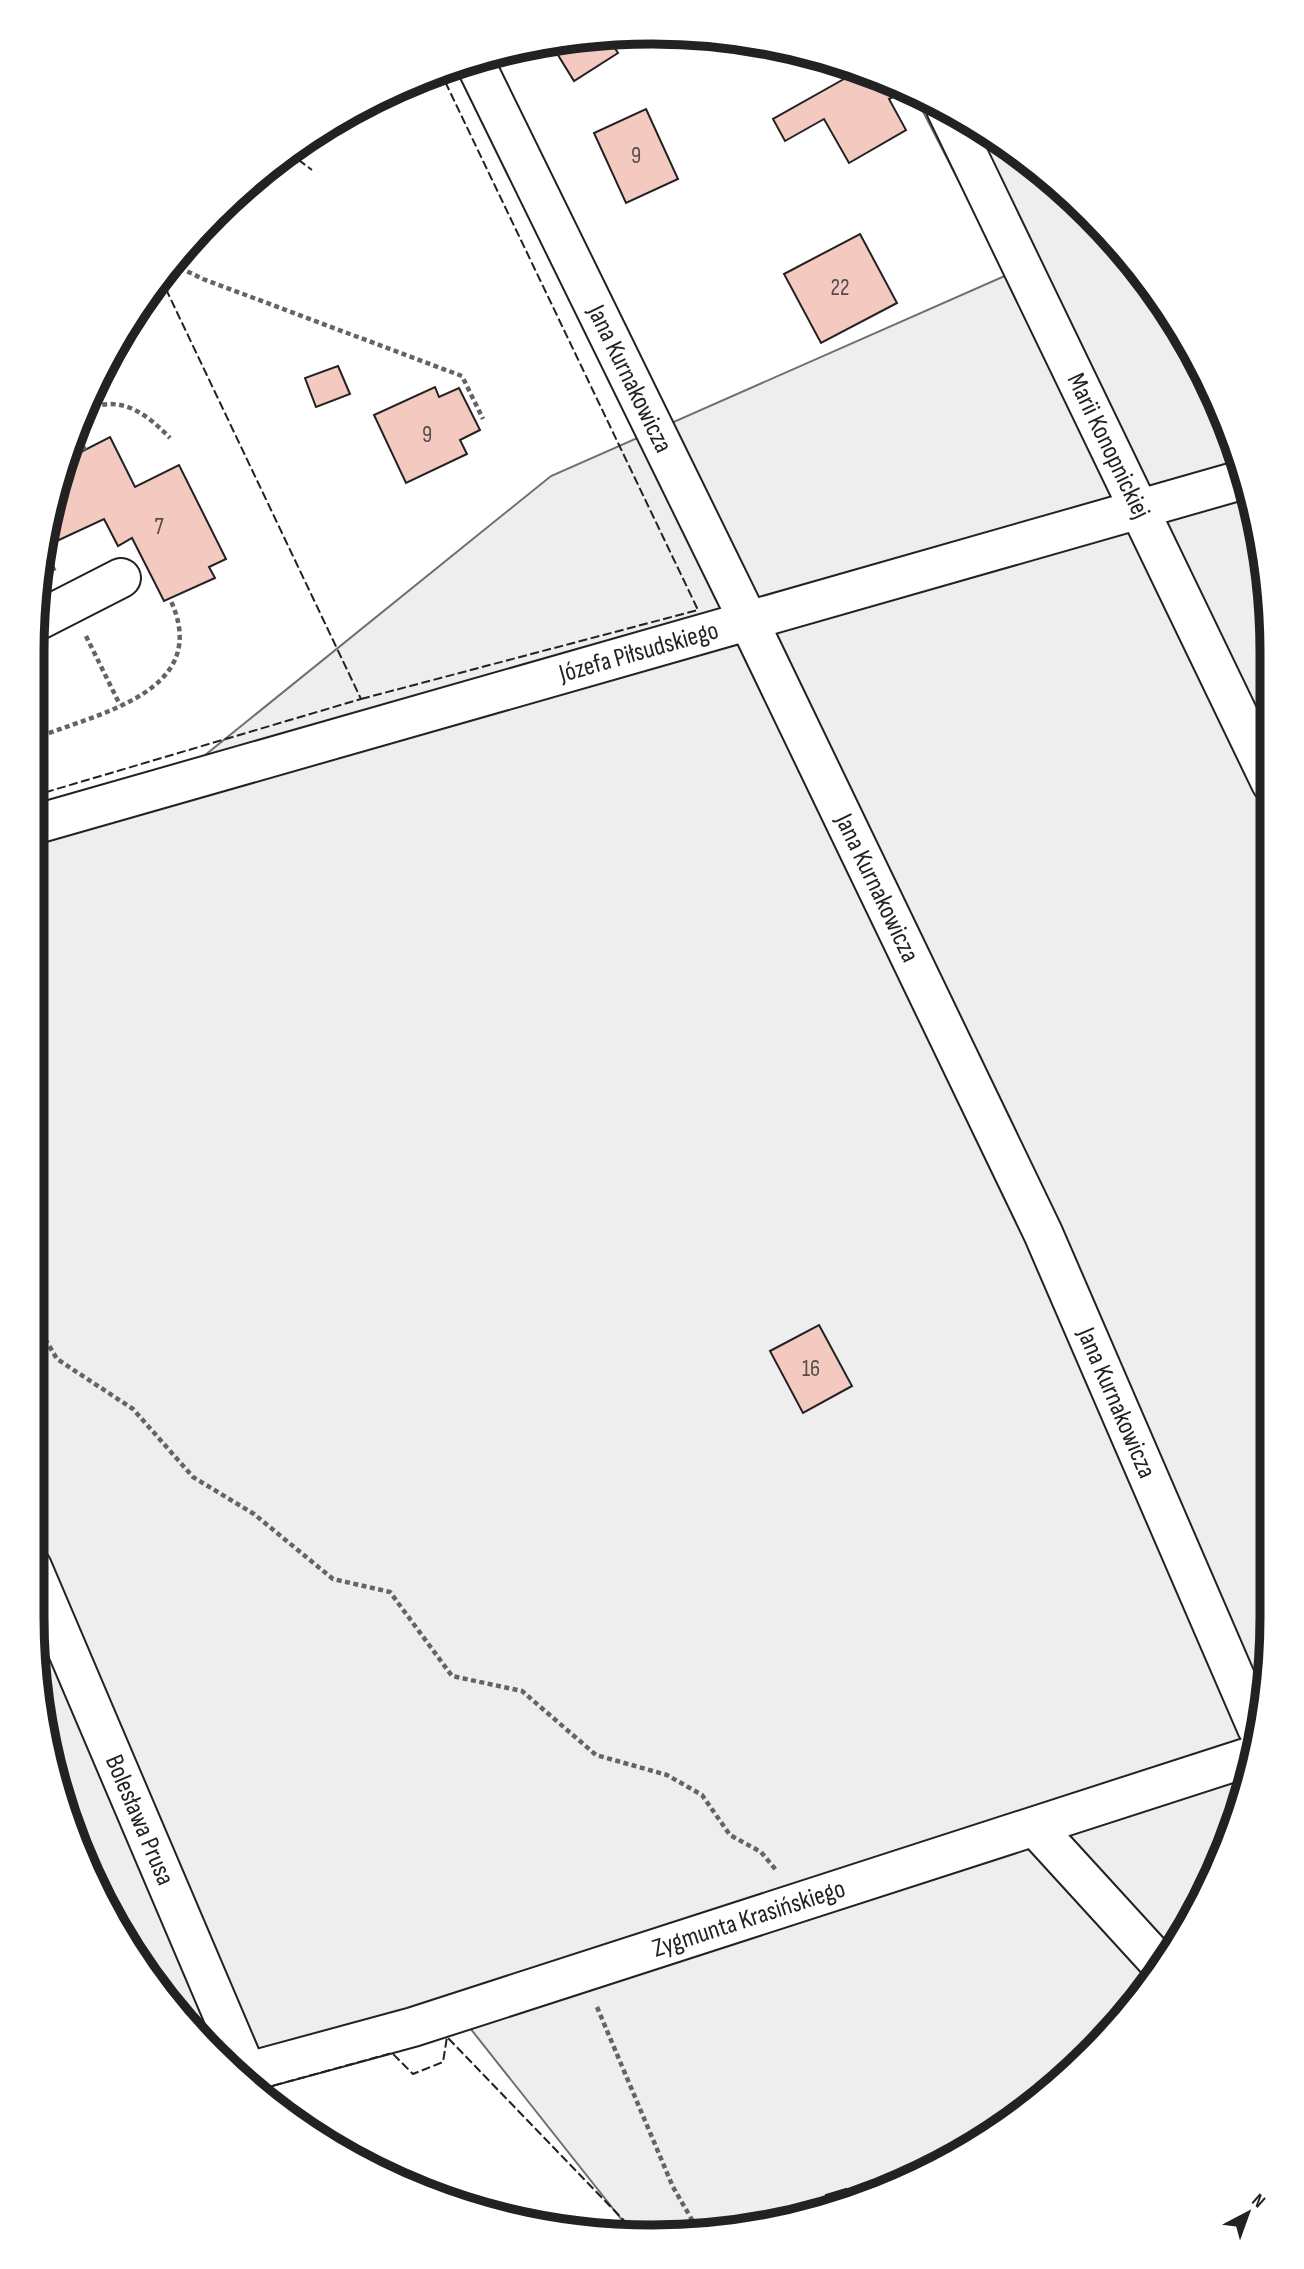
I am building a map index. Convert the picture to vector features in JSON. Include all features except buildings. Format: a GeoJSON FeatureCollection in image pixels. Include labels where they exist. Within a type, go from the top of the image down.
{"type":"FeatureCollection","features":[{"type":"Feature","properties":{"kind":"street","name":"Jana Kurnakowicza"},"geometry":{"type":"LineString","coordinates":[[478,69],[748,620],[1043,1233],[1252,1716]]}},
{"type":"Feature","properties":{"kind":"street","name":"Marii Konopnickiej"},"geometry":{"type":"LineString","coordinates":[[953,123],[1141,508],[1260,760]]}},
{"type":"Feature","properties":{"kind":"street","name":"Józefa Piłsudskiego"},"geometry":{"type":"LineString","coordinates":[[44,822],[1236,482]]}},
{"type":"Feature","properties":{"kind":"street"},"geometry":{"type":"LineString","coordinates":[[45,617],[121,578]]}},
{"type":"Feature","properties":{"kind":"street","name":"Bolesława Prusa"},"geometry":{"type":"LineString","coordinates":[[44,1596],[242,2065]]}},
{"type":"Feature","properties":{"kind":"street","name":"Zygmunta Krasińskiego"},"geometry":{"type":"LineString","coordinates":[[249,2072],[413,2027],[582,1970],[1036,1828],[1244,1759]]}},
{"type":"Feature","properties":{"kind":"street"},"geometry":{"type":"LineString","coordinates":[[1036,1828],[1155,1959]]}},
{"type":"Feature","properties":{"kind":"path"},"geometry":{"type":"LineString","coordinates":[[181,268],[203,279],[462,376],[483,419]]}},
{"type":"Feature","properties":{"kind":"path"},"geometry":{"type":"LineString","coordinates":[[96,405],[117,403],[135,408],[152,419],[170,438]]}},
{"type":"Feature","properties":{"kind":"path"},"geometry":{"type":"LineString","coordinates":[[81,443],[85,450]]}},
{"type":"Feature","properties":{"kind":"path"},"geometry":{"type":"LineString","coordinates":[[44,735],[120,705],[157,685],[170,672],[179,655],[181,636],[180,620],[170,599]]}},
{"type":"Feature","properties":{"kind":"path"},"geometry":{"type":"LineString","coordinates":[[44,1337],[57,1359],[133,1409],[193,1477],[254,1514],[333,1579],[390,1592],[452,1676],[522,1691],[596,1755],[667,1775],[702,1795],[730,1835],[761,1852],[803,1901]]}},
{"type":"Feature","properties":{"kind":"path"},"geometry":{"type":"LineString","coordinates":[[582,1970],[673,2187],[694,2224]]}},
{"type":"Feature","properties":{"kind":"shaded area"},"geometry":{"type":"Polygon","coordinates":[[[920,106],[990,146],[1022,169],[1082,222],[1135,282],[1158,314],[1198,383],[1228,456],[1249,533],[1259,612],[1260,652],[1260,1617],[1259,1657],[1249,1736],[1240,1774],[1214,1850],[1198,1886],[1158,1955],[1135,1987],[1082,2047],[1022,2100],[990,2123],[921,2163],[848,2193],[771,2214],[731,2220],[692,2224],[626,2224],[447,1999],[236,2060],[195,2018],[146,1955],[106,1886],[90,1850],[64,1774],[55,1736],[45,1657],[44,806],[194,764],[551,476],[1007,275],[920,106]]]}},
{"type":"Feature","properties":{"kind":"fence"},"geometry":{"type":"LineString","coordinates":[[361,699],[698,610],[444,80]]}},
{"type":"Feature","properties":{"kind":"fence"},"geometry":{"type":"LineString","coordinates":[[297,158],[312,170]]}},
{"type":"Feature","properties":{"kind":"fence"},"geometry":{"type":"LineString","coordinates":[[44,793],[361,699],[165,287]]}},
{"type":"Feature","properties":{"kind":"fence"},"geometry":{"type":"LineString","coordinates":[[267,2087],[392,2053],[413,2074],[443,2062],[447,2037],[628,2224]]}}]}
